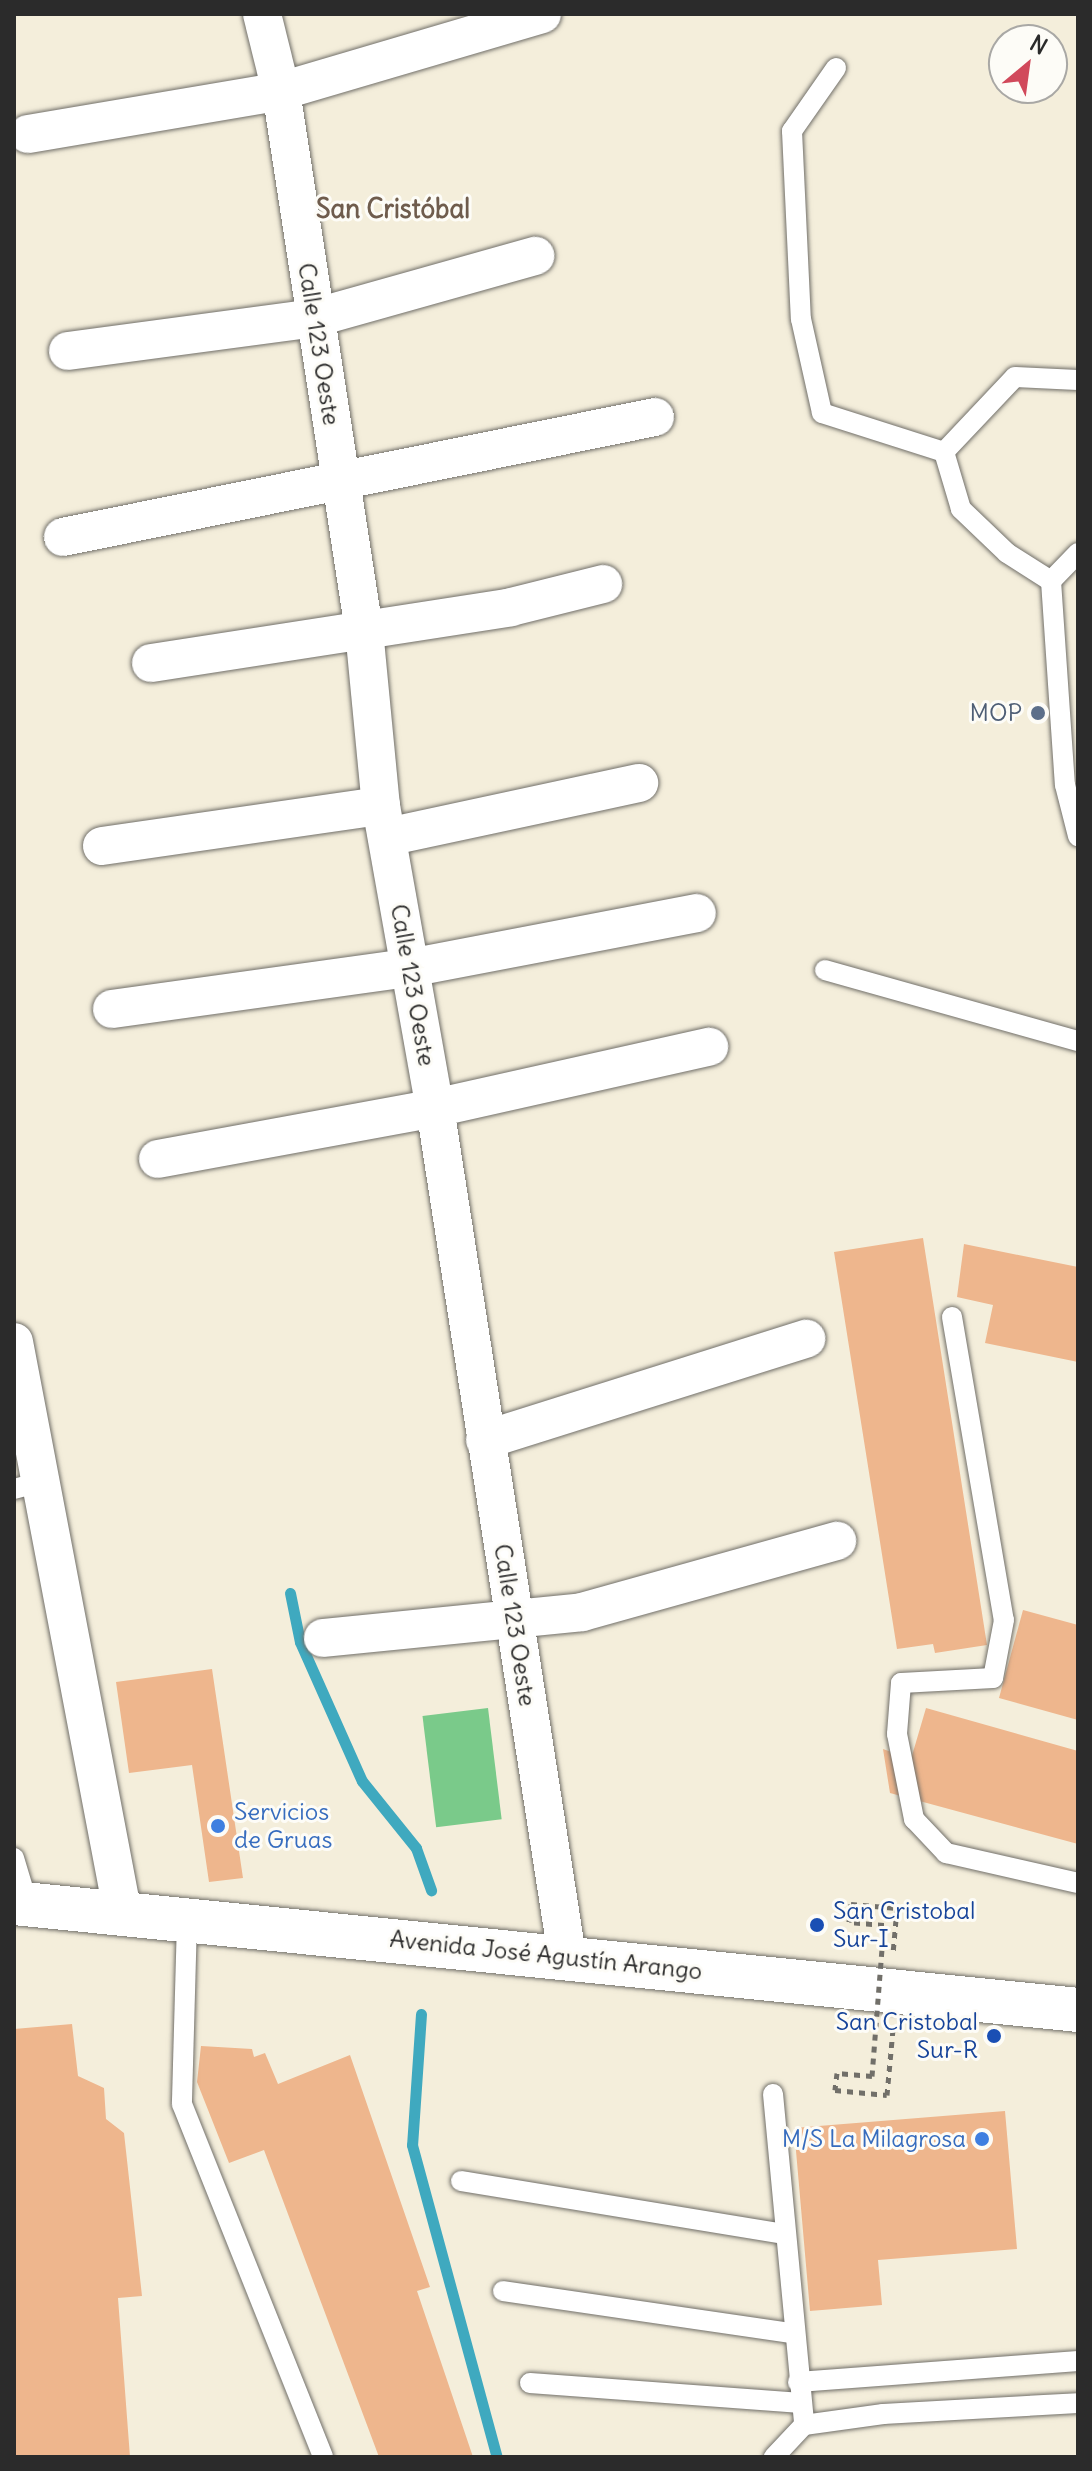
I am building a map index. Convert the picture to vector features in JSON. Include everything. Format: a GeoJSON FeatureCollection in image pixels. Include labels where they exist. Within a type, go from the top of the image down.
{"type":"FeatureCollection","features":[{"type":"Feature","properties":{"kind":"main road","name":"Avenida José Agustín Arango"},"geometry":{"type":"LineString","coordinates":[[21,1904],[567,1956],[1078,2010]]}},
{"type":"Feature","properties":{"kind":"street","name":"Calle 123 Oeste"},"geometry":{"type":"LineString","coordinates":[[262,14],[281,91],[364,630],[384,822],[435,1108],[567,1956]]}},
{"type":"Feature","properties":{"kind":"street"},"geometry":{"type":"LineString","coordinates":[[28,134],[281,91],[542,14]]}},
{"type":"Feature","properties":{"kind":"street"},"geometry":{"type":"LineString","coordinates":[[68,351],[314,318],[535,256]]}},
{"type":"Feature","properties":{"kind":"street"},"geometry":{"type":"LineString","coordinates":[[63,537],[655,417]]}},
{"type":"Feature","properties":{"kind":"street"},"geometry":{"type":"LineString","coordinates":[[151,663],[511,607],[603,584]]}},
{"type":"Feature","properties":{"kind":"street"},"geometry":{"type":"LineString","coordinates":[[102,846],[384,822],[639,783]]}},
{"type":"Feature","properties":{"kind":"street"},"geometry":{"type":"LineString","coordinates":[[112,1009],[409,968],[697,913]]}},
{"type":"Feature","properties":{"kind":"street"},"geometry":{"type":"LineString","coordinates":[[158,1159],[435,1108],[709,1047]]}},
{"type":"Feature","properties":{"kind":"street"},"geometry":{"type":"LineString","coordinates":[[485,1440],[806,1339]]}},
{"type":"Feature","properties":{"kind":"street"},"geometry":{"type":"LineString","coordinates":[[14,1342],[27,1486],[123,1915]]}},
{"type":"Feature","properties":{"kind":"street"},"geometry":{"type":"LineString","coordinates":[[323,1638],[582,1612],[837,1541]]}},
{"type":"Feature","properties":{"kind":"lane"},"geometry":{"type":"LineString","coordinates":[[836,68],[792,131],[801,319],[822,413],[944,452]]}},
{"type":"Feature","properties":{"kind":"lane"},"geometry":{"type":"LineString","coordinates":[[944,452],[1015,377],[1078,380]]}},
{"type":"Feature","properties":{"kind":"lane"},"geometry":{"type":"LineString","coordinates":[[944,452],[961,509],[1007,553],[1051,581]]}},
{"type":"Feature","properties":{"kind":"lane"},"geometry":{"type":"LineString","coordinates":[[1078,553],[1051,581],[1065,785],[1078,836]]}},
{"type":"Feature","properties":{"kind":"lane"},"geometry":{"type":"LineString","coordinates":[[825,970],[1078,1041]]}},
{"type":"Feature","properties":{"kind":"lane"},"geometry":{"type":"LineString","coordinates":[[952,1317],[1004,1620],[993,1678],[901,1683],[897,1734],[914,1819],[946,1853],[1078,1883]]}},
{"type":"Feature","properties":{"kind":"lane"},"geometry":{"type":"LineString","coordinates":[[14,1858],[21,1904]]}},
{"type":"Feature","properties":{"kind":"lane"},"geometry":{"type":"LineString","coordinates":[[187,1921],[182,2104],[323,2457]]}},
{"type":"Feature","properties":{"kind":"lane"},"geometry":{"type":"LineString","coordinates":[[773,2094],[792,2333],[804,2425]]}},
{"type":"Feature","properties":{"kind":"lane"},"geometry":{"type":"LineString","coordinates":[[461,2181],[783,2234]]}},
{"type":"Feature","properties":{"kind":"lane"},"geometry":{"type":"LineString","coordinates":[[503,2291],[792,2333]]}},
{"type":"Feature","properties":{"kind":"lane"},"geometry":{"type":"LineString","coordinates":[[798,2382],[1078,2361]]}},
{"type":"Feature","properties":{"kind":"lane"},"geometry":{"type":"LineString","coordinates":[[530,2383],[801,2403]]}},
{"type":"Feature","properties":{"kind":"lane"},"geometry":{"type":"LineString","coordinates":[[774,2457],[804,2425],[883,2414],[1078,2403]]}},
{"type":"Feature","properties":{"kind":"path"},"geometry":{"type":"LineString","coordinates":[[892,2043],[887,2095],[835,2090],[837,2073],[872,2076],[884,1925],[849,1922],[851,1904],[897,1908],[893,1948]]}},
{"type":"Feature","properties":{"kind":"green space"},"geometry":{"type":"Polygon","coordinates":[[[488,1708],[502,1819],[436,1827],[422,1716],[488,1708]]]}},
{"type":"Feature","properties":{"kind":"building"},"geometry":{"type":"Polygon","coordinates":[[[923,1238],[987,1645],[935,1653],[933,1644],[897,1649],[834,1252],[923,1238]]]}},
{"type":"Feature","properties":{"kind":"building"},"geometry":{"type":"Polygon","coordinates":[[[964,1244],[1078,1267],[1078,1362],[985,1343],[993,1305],[957,1297],[964,1244]]]}},
{"type":"Feature","properties":{"kind":"building"},"geometry":{"type":"Polygon","coordinates":[[[1023,1610],[1078,1625],[1078,1720],[999,1698],[1023,1610]]]}},
{"type":"Feature","properties":{"kind":"building","name":"Servicios de Gruas"},"geometry":{"type":"Polygon","coordinates":[[[212,1669],[243,1878],[209,1882],[192,1765],[129,1773],[116,1682],[212,1669]]]}},
{"type":"Feature","properties":{"kind":"building"},"geometry":{"type":"Polygon","coordinates":[[[926,1708],[1078,1751],[1078,1844],[890,1793],[883,1749],[911,1759],[926,1708]]]}},
{"type":"Feature","properties":{"kind":"building"},"geometry":{"type":"Polygon","coordinates":[[[72,2024],[78,2076],[104,2088],[106,2119],[124,2133],[142,2296],[118,2298],[130,2457],[14,2457],[14,2029],[72,2024]]]}},
{"type":"Feature","properties":{"kind":"building"},"geometry":{"type":"Polygon","coordinates":[[[201,2046],[252,2049],[254,2057],[265,2053],[278,2084],[350,2055],[430,2287],[417,2291],[473,2457],[379,2457],[264,2150],[229,2163],[197,2082],[201,2046]]]}},
{"type":"Feature","properties":{"kind":"building"},"geometry":{"type":"Polygon","coordinates":[[[1005,2111],[1017,2249],[878,2260],[882,2305],[810,2311],[794,2128],[1005,2111]]]}},
{"type":"Feature","properties":{"kind":"waterway"},"geometry":{"type":"LineString","coordinates":[[290,1593],[300,1642],[362,1781],[416,1848],[431,1890]]}},
{"type":"Feature","properties":{"kind":"waterway"},"geometry":{"type":"LineString","coordinates":[[421,2014],[412,2145],[497,2457]]}},
{"type":"Feature","properties":{"kind":"place","name":"MOP"},"geometry":{"type":"Point","coordinates":[1038,713]}},
{"type":"Feature","properties":{"kind":"place","name":"Servicios de Gruas"},"geometry":{"type":"Point","coordinates":[218,1826]}},
{"type":"Feature","properties":{"kind":"place","name":"San Cristobal Sur-I"},"geometry":{"type":"Point","coordinates":[817,1925]}},
{"type":"Feature","properties":{"kind":"place","name":"San Cristobal Sur-R"},"geometry":{"type":"Point","coordinates":[994,2036]}},
{"type":"Feature","properties":{"kind":"place","name":"M/S La Milagrosa"},"geometry":{"type":"Point","coordinates":[982,2139]}},
{"type":"Feature","properties":{"kind":"district","name":"San Cristóbal"},"geometry":{"type":"Point","coordinates":[393,209]}}]}
